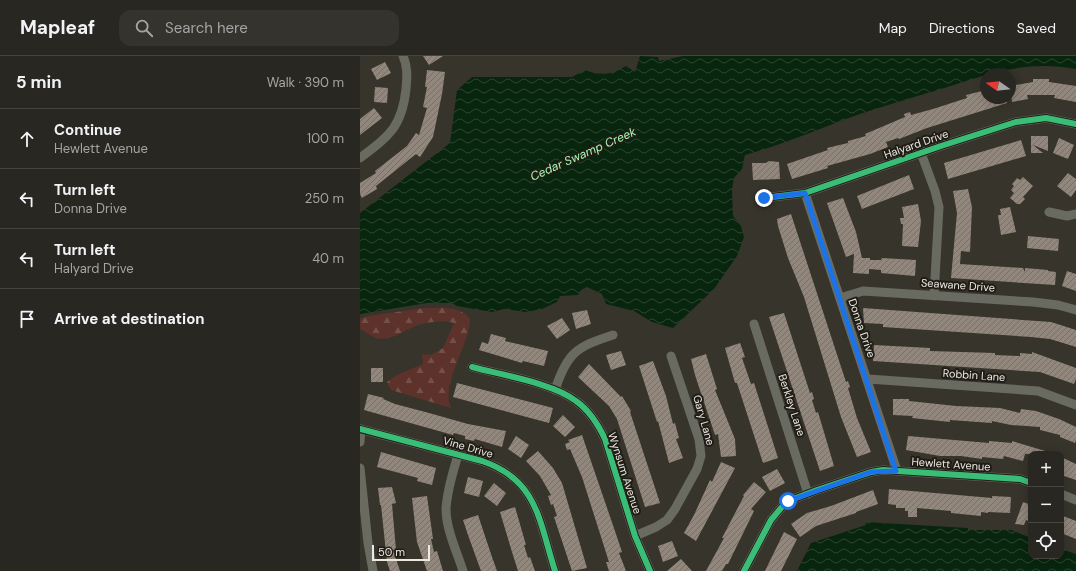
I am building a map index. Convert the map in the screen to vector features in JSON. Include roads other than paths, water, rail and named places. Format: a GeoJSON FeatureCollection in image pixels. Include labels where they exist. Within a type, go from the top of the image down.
{"type":"FeatureCollection","features":[{"type":"Feature","properties":{"kind":"street"},"geometry":{"type":"LineString","coordinates":[[360,158],[384,139],[401,119],[404,108],[407,75],[403,56]]}},
{"type":"Feature","properties":{"kind":"street","name":"Halyard Drive"},"geometry":{"type":"LineString","coordinates":[[764,198],[805,193],[1016,122],[1032,119],[1061,120],[1076,124]]}},
{"type":"Feature","properties":{"kind":"street"},"geometry":{"type":"LineString","coordinates":[[921,153],[935,190],[939,208],[934,296]]}},
{"type":"Feature","properties":{"kind":"street","name":"Donna Drive"},"geometry":{"type":"LineString","coordinates":[[805,193],[868,380],[896,471]]}},
{"type":"Feature","properties":{"kind":"street"},"geometry":{"type":"LineString","coordinates":[[1049,212],[1067,216],[1076,214]]}},
{"type":"Feature","properties":{"kind":"street","name":"Seawane Drive"},"geometry":{"type":"LineString","coordinates":[[840,298],[863,291],[1033,302],[1058,305],[1076,310]]}},
{"type":"Feature","properties":{"kind":"street","name":"Berkley Lane"},"geometry":{"type":"LineString","coordinates":[[754,324],[808,494]]}},
{"type":"Feature","properties":{"kind":"street"},"geometry":{"type":"LineString","coordinates":[[555,390],[562,367],[573,354],[584,346],[613,336]]}},
{"type":"Feature","properties":{"kind":"street","name":"Gary Lane"},"geometry":{"type":"LineString","coordinates":[[635,536],[656,527],[667,520],[676,509],[697,469],[701,456],[699,439],[671,356]]}},
{"type":"Feature","properties":{"kind":"street","name":"Wynsum Avenue"},"geometry":{"type":"LineString","coordinates":[[472,367],[555,390],[576,400],[589,412],[599,426],[605,440],[635,536],[650,571]]}},
{"type":"Feature","properties":{"kind":"street","name":"Robbin Lane"},"geometry":{"type":"LineString","coordinates":[[868,380],[1038,391],[1076,405]]}},
{"type":"Feature","properties":{"kind":"street"},"geometry":{"type":"LineString","coordinates":[[360,442],[361,429]]}},
{"type":"Feature","properties":{"kind":"street","name":"Vine Drive"},"geometry":{"type":"LineString","coordinates":[[361,429],[498,466],[512,475],[523,486],[534,506],[555,571]]}},
{"type":"Feature","properties":{"kind":"street"},"geometry":{"type":"LineString","coordinates":[[458,455],[448,495],[446,510],[450,530],[463,571]]}},
{"type":"Feature","properties":{"kind":"street"},"geometry":{"type":"LineString","coordinates":[[360,468],[368,543],[373,571]]}},
{"type":"Feature","properties":{"kind":"street","name":"Hewlett Avenue"},"geometry":{"type":"LineString","coordinates":[[744,571],[771,520],[788,501],[871,472],[896,471],[1020,479],[1028,482]]}},
{"type":"Feature","properties":{"kind":"street"},"geometry":{"type":"LineString","coordinates":[[1064,495],[1076,500]]}},
{"type":"Feature","properties":{"kind":"water","name":"Cedar Swamp Creek"},"geometry":{"type":"Polygon","coordinates":[[[640,56],[658,57],[659,61],[683,56],[1076,56],[1076,69],[1057,66],[980,68],[980,77],[857,115],[788,141],[745,155],[742,169],[734,178],[732,189],[733,216],[741,226],[744,237],[737,256],[714,289],[673,328],[652,322],[634,311],[606,304],[602,294],[587,287],[581,290],[578,295],[560,296],[557,302],[542,309],[526,312],[504,309],[492,312],[457,306],[452,303],[427,303],[360,314],[360,213],[450,143],[457,90],[472,77],[572,77],[585,70],[606,74],[626,66],[635,72],[640,56]]]}},
{"type":"Feature","properties":{"kind":"water"},"geometry":{"type":"Polygon","coordinates":[[[865,522],[968,528],[968,530],[1011,530],[1028,537],[1028,559],[1064,559],[1064,550],[1076,554],[1076,571],[797,571],[811,543],[866,525],[865,522]]]}}]}
